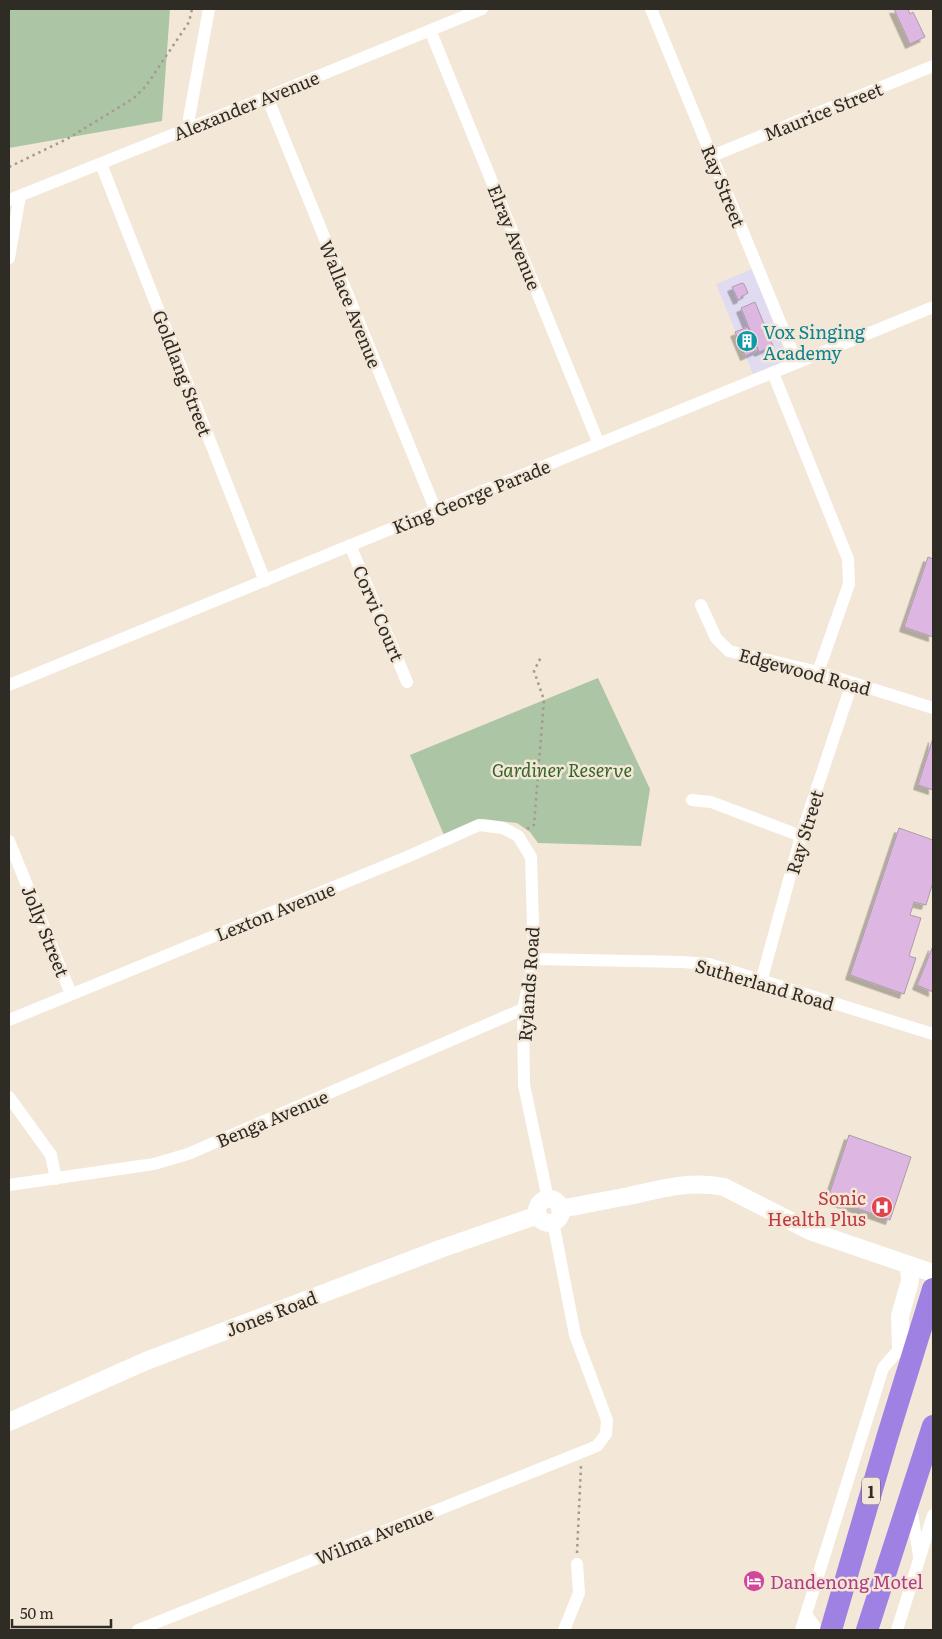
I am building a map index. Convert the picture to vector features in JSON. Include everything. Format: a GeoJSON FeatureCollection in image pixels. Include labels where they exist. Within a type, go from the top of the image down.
{"type":"FeatureCollection","features":[{"type":"Feature","properties":{"kind":"highway","name":"1"},"geometry":{"type":"LineString","coordinates":[[830,1630],[907,1349],[933,1289]]}},
{"type":"Feature","properties":{"kind":"highway"},"geometry":{"type":"LineString","coordinates":[[867,1630],[921,1482],[933,1426]]}},
{"type":"Feature","properties":{"kind":"main road","name":"Jones Road"},"geometry":{"type":"LineString","coordinates":[[9,1422],[146,1361],[431,1252],[550,1211],[663,1188],[692,1184],[709,1184],[724,1187],[810,1231],[933,1273]]}},
{"type":"Feature","properties":{"kind":"main road"},"geometry":{"type":"LineString","coordinates":[[907,1349],[900,1316],[910,1281],[909,1265]]}},
{"type":"Feature","properties":{"kind":"street"},"geometry":{"type":"LineString","coordinates":[[191,127],[189,118],[209,9]]}},
{"type":"Feature","properties":{"kind":"street","name":"Alexander Avenue"},"geometry":{"type":"LineString","coordinates":[[14,198],[482,9]]}},
{"type":"Feature","properties":{"kind":"street","name":"Ray Street"},"geometry":{"type":"LineString","coordinates":[[651,9],[797,363]]}},
{"type":"Feature","properties":{"kind":"street","name":"Elray Avenue"},"geometry":{"type":"LineString","coordinates":[[430,30],[599,444]]}},
{"type":"Feature","properties":{"kind":"street","name":"Maurice Street"},"geometry":{"type":"LineString","coordinates":[[712,156],[933,66]]}},
{"type":"Feature","properties":{"kind":"street","name":"Wallace Avenue"},"geometry":{"type":"LineString","coordinates":[[267,97],[436,511]]}},
{"type":"Feature","properties":{"kind":"street","name":"Goldlang Street"},"geometry":{"type":"LineString","coordinates":[[101,164],[265,581]]}},
{"type":"Feature","properties":{"kind":"street"},"geometry":{"type":"LineString","coordinates":[[9,258],[14,198]]}},
{"type":"Feature","properties":{"kind":"street","name":"King George Parade"},"geometry":{"type":"LineString","coordinates":[[9,686],[933,307]]}},
{"type":"Feature","properties":{"kind":"street"},"geometry":{"type":"LineString","coordinates":[[773,373],[848,559],[849,584],[818,672]]}},
{"type":"Feature","properties":{"kind":"street","name":"Corvi Court"},"geometry":{"type":"LineString","coordinates":[[350,545],[407,682]]}},
{"type":"Feature","properties":{"kind":"street","name":"Edgewood Road"},"geometry":{"type":"LineString","coordinates":[[701,605],[716,638],[729,651],[818,672],[933,708]]}},
{"type":"Feature","properties":{"kind":"street","name":"Ray Street"},"geometry":{"type":"LineString","coordinates":[[761,982],[801,836],[852,683]]}},
{"type":"Feature","properties":{"kind":"street"},"geometry":{"type":"LineString","coordinates":[[692,800],[712,802],[801,836]]}},
{"type":"Feature","properties":{"kind":"street","name":"Lexton Avenue"},"geometry":{"type":"LineString","coordinates":[[9,1020],[407,857],[479,825],[503,828],[518,836]]}},
{"type":"Feature","properties":{"kind":"street","name":"Rylands Road"},"geometry":{"type":"LineString","coordinates":[[518,836],[531,857],[534,959],[524,1009],[524,1086],[575,1335],[607,1420],[606,1434]]}},
{"type":"Feature","properties":{"kind":"street","name":"Jolly Street"},"geometry":{"type":"LineString","coordinates":[[9,841],[71,994]]}},
{"type":"Feature","properties":{"kind":"street","name":"Sutherland Road"},"geometry":{"type":"LineString","coordinates":[[534,959],[709,964],[761,982],[933,1034]]}},
{"type":"Feature","properties":{"kind":"street","name":"Benga Avenue"},"geometry":{"type":"LineString","coordinates":[[9,1185],[154,1164],[188,1154],[524,1009]]}},
{"type":"Feature","properties":{"kind":"street"},"geometry":{"type":"LineString","coordinates":[[9,1097],[51,1155],[56,1179]]}},
{"type":"Feature","properties":{"kind":"street"},"geometry":{"type":"LineString","coordinates":[[801,1630],[883,1368],[907,1349]]}},
{"type":"Feature","properties":{"kind":"street","name":"Wilma Avenue"},"geometry":{"type":"LineString","coordinates":[[138,1630],[597,1446],[606,1434]]}},
{"type":"Feature","properties":{"kind":"street"},"geometry":{"type":"LineString","coordinates":[[920,1560],[912,1518],[921,1482]]}},
{"type":"Feature","properties":{"kind":"street"},"geometry":{"type":"LineString","coordinates":[[897,1630],[933,1515]]}},
{"type":"Feature","properties":{"kind":"street"},"geometry":{"type":"LineString","coordinates":[[564,1630],[579,1593],[577,1564]]}},
{"type":"Feature","properties":{"kind":"street"},"geometry":{"type":"LineString","coordinates":[[806,1614],[817,1630]]}},
{"type":"Feature","properties":{"kind":"path"},"geometry":{"type":"LineString","coordinates":[[9,167],[67,139],[134,98],[146,86],[189,22],[192,9]]}},
{"type":"Feature","properties":{"kind":"path"},"geometry":{"type":"LineString","coordinates":[[518,836],[534,825],[544,700],[534,671],[541,657]]}},
{"type":"Feature","properties":{"kind":"path"},"geometry":{"type":"LineString","coordinates":[[577,1564],[582,1452]]}},
{"type":"Feature","properties":{"kind":"shaded area"},"geometry":{"type":"Polygon","coordinates":[[[752,269],[788,360],[753,374],[716,284],[752,269]]]}},
{"type":"Feature","properties":{"kind":"green space"},"geometry":{"type":"Polygon","coordinates":[[[9,9],[170,9],[162,121],[9,148],[9,9]]]}},
{"type":"Feature","properties":{"kind":"green space","name":"Gardiner Reserve"},"geometry":{"type":"Polygon","coordinates":[[[598,678],[650,789],[641,846],[538,843],[530,832],[517,823],[484,819],[444,835],[410,755],[598,678]]]}},
{"type":"Feature","properties":{"kind":"building"},"geometry":{"type":"Polygon","coordinates":[[[894,9],[908,9],[910,14],[913,12],[925,37],[910,44],[894,9]]]}},
{"type":"Feature","properties":{"kind":"building"},"geometry":{"type":"Polygon","coordinates":[[[742,283],[748,293],[738,300],[732,287],[742,283]]]}},
{"type":"Feature","properties":{"kind":"building"},"geometry":{"type":"Polygon","coordinates":[[[755,302],[773,346],[759,352],[741,308],[755,302]]]}},
{"type":"Feature","properties":{"kind":"building","name":"Vox Singing Academy"},"geometry":{"type":"Polygon","coordinates":[[[748,327],[758,350],[745,356],[735,332],[748,327]]]}},
{"type":"Feature","properties":{"kind":"building"},"geometry":{"type":"Polygon","coordinates":[[[928,557],[933,559],[933,637],[904,627],[928,557]]]}},
{"type":"Feature","properties":{"kind":"building"},"geometry":{"type":"Polygon","coordinates":[[[933,738],[933,790],[918,785],[933,738]]]}},
{"type":"Feature","properties":{"kind":"building"},"geometry":{"type":"Polygon","coordinates":[[[899,828],[933,840],[933,882],[926,905],[914,902],[910,915],[921,918],[909,956],[916,958],[904,994],[850,975],[899,828]]]}},
{"type":"Feature","properties":{"kind":"building"},"geometry":{"type":"Polygon","coordinates":[[[933,946],[933,992],[917,985],[933,946]]]}},
{"type":"Feature","properties":{"kind":"building"},"geometry":{"type":"Polygon","coordinates":[[[849,1135],[911,1157],[890,1220],[828,1198],[849,1135]]]}},
{"type":"Feature","properties":{"kind":"place","name":"Vox Singing Academy"},"geometry":{"type":"Point","coordinates":[747,341]}},
{"type":"Feature","properties":{"kind":"place","name":"Sonic Health Plus"},"geometry":{"type":"Point","coordinates":[882,1207]}},
{"type":"Feature","properties":{"kind":"place","name":"Dandenong Motel"},"geometry":{"type":"Point","coordinates":[754,1581]}}]}
